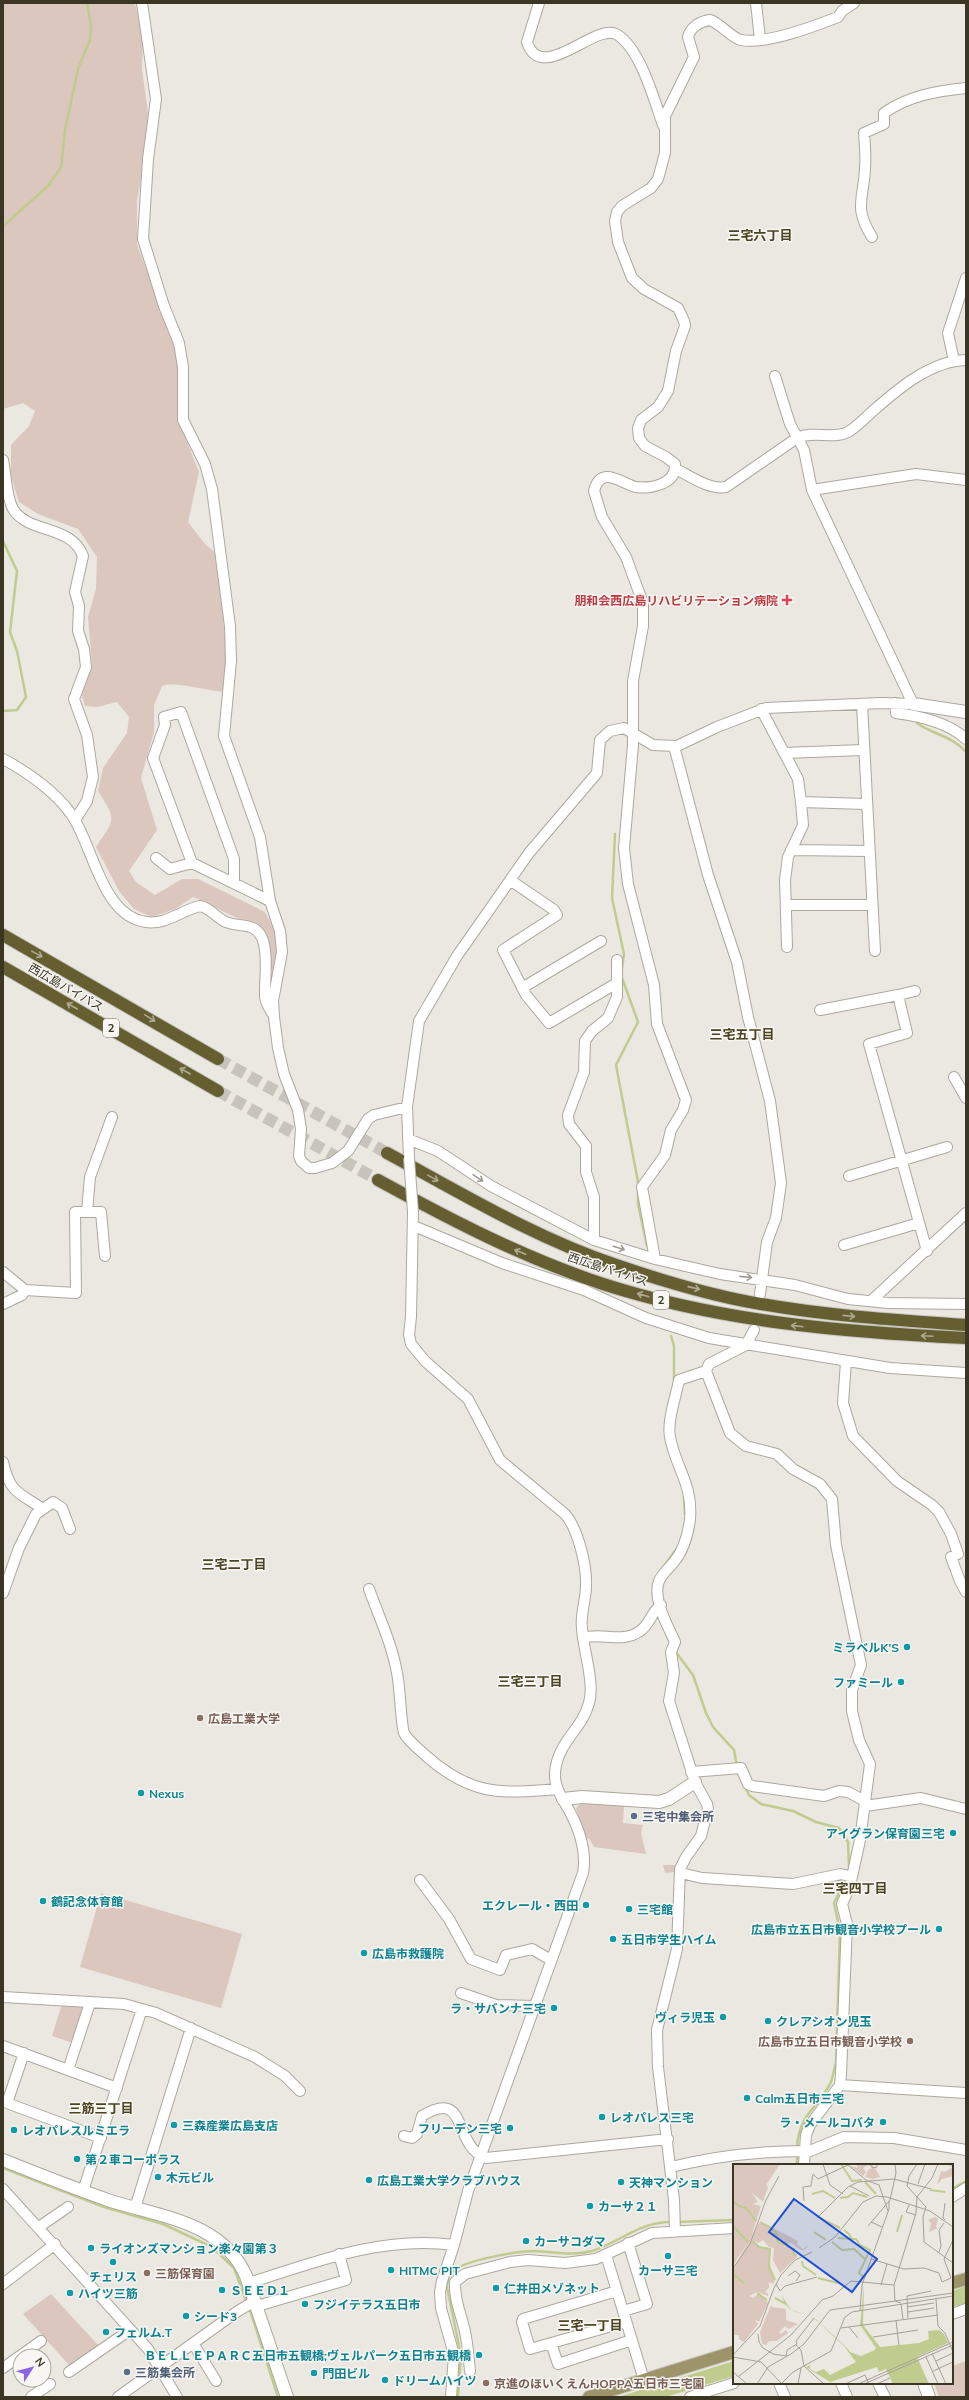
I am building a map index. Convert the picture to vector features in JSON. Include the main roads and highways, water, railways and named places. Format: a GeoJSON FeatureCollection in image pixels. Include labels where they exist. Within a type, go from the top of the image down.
{"type":"FeatureCollection","features":[{"type":"Feature","properties":{"kind":"highway","name":"西広島バイパス"},"geometry":{"type":"LineString","coordinates":[[3,935],[218,1059]]}},
{"type":"Feature","properties":{"kind":"highway","name":"西広島バイパス"},"geometry":{"type":"LineString","coordinates":[[3,967],[218,1091]]}},
{"type":"Feature","properties":{"kind":"highway","name":"西広島バイパス"},"geometry":{"type":"LineString","coordinates":[[387,1153],[501,1215],[567,1246],[615,1265],[686,1286],[759,1304],[810,1312],[966,1325]]}},
{"type":"Feature","properties":{"kind":"highway","name":"西広島バイパス"},"geometry":{"type":"LineString","coordinates":[[378,1180],[445,1217],[550,1265],[603,1284],[676,1304],[756,1321],[809,1328],[966,1338]]}},
{"type":"Feature","properties":{"kind":"main road"},"geometry":{"type":"LineString","coordinates":[[953,2283],[966,2279]]}},
{"type":"Feature","properties":{"kind":"main road"},"geometry":{"type":"LineString","coordinates":[[588,2397],[733,2352]]}},
{"type":"Feature","properties":{"kind":"waterway"},"geometry":{"type":"LineString","coordinates":[[3,226],[48,186],[61,167],[65,130],[78,69],[90,40],[91,26],[87,3]]}},
{"type":"Feature","properties":{"kind":"waterway"},"geometry":{"type":"LineString","coordinates":[[3,541],[17,571],[10,632],[17,651],[26,697],[17,710],[3,711]]}},
{"type":"Feature","properties":{"kind":"waterway"},"geometry":{"type":"LineString","coordinates":[[917,723],[954,742],[966,752]]}},
{"type":"Feature","properties":{"kind":"waterway"},"geometry":{"type":"LineString","coordinates":[[615,834],[612,898],[624,954],[621,975],[638,1022],[616,1065],[638,1182],[638,1204],[647,1246]]}},
{"type":"Feature","properties":{"kind":"waterway"},"geometry":{"type":"LineString","coordinates":[[671,1336],[674,1346],[674,1382]]}},
{"type":"Feature","properties":{"kind":"waterway"},"geometry":{"type":"LineString","coordinates":[[684,1497],[685,1514]]}},
{"type":"Feature","properties":{"kind":"waterway"},"geometry":{"type":"LineString","coordinates":[[663,1567],[678,1547]]}},
{"type":"Feature","properties":{"kind":"waterway"},"geometry":{"type":"LineString","coordinates":[[675,1651],[693,1675],[706,1713],[713,1727],[734,1750],[737,1766]]}},
{"type":"Feature","properties":{"kind":"waterway"},"geometry":{"type":"LineString","coordinates":[[738,1773],[749,1795],[761,1804],[793,1811],[816,1822],[839,1828],[848,1842],[849,1867]]}},
{"type":"Feature","properties":{"kind":"waterway"},"geometry":{"type":"LineString","coordinates":[[797,2148],[801,2126],[805,2118],[826,2091],[831,2082],[836,2063],[840,1931],[834,1903],[846,1878]]}},
{"type":"Feature","properties":{"kind":"waterway"},"geometry":{"type":"LineString","coordinates":[[797,2153],[797,2164]]}},
{"type":"Feature","properties":{"kind":"waterway"},"geometry":{"type":"LineString","coordinates":[[3,2168],[104,2207],[163,2224],[212,2247],[234,2268],[247,2303]]}},
{"type":"Feature","properties":{"kind":"waterway"},"geometry":{"type":"LineString","coordinates":[[953,2188],[966,2181]]}},
{"type":"Feature","properties":{"kind":"waterway"},"geometry":{"type":"LineString","coordinates":[[677,2222],[733,2220]]}},
{"type":"Feature","properties":{"kind":"waterway"},"geometry":{"type":"LineString","coordinates":[[458,2397],[461,2356],[447,2287],[449,2276],[453,2271],[468,2263],[517,2253],[535,2251],[571,2253],[592,2251],[640,2228],[672,2222]]}},
{"type":"Feature","properties":{"kind":"waterway"},"geometry":{"type":"LineString","coordinates":[[249,2307],[278,2397]]}},
{"type":"Feature","properties":{"kind":"tunnel"},"geometry":{"type":"LineString","coordinates":[[218,1059],[387,1153]]}},
{"type":"Feature","properties":{"kind":"tunnel"},"geometry":{"type":"LineString","coordinates":[[218,1091],[378,1180]]}},
{"type":"Feature","properties":{"kind":"place","name":"朋和会西広島リハビリテーション病院"},"geometry":{"type":"Point","coordinates":[787,600]}},
{"type":"Feature","properties":{"kind":"place","name":"ミラベルK’S"},"geometry":{"type":"Point","coordinates":[907,1647]}},
{"type":"Feature","properties":{"kind":"place","name":"ファミール"},"geometry":{"type":"Point","coordinates":[901,1682]}},
{"type":"Feature","properties":{"kind":"place","name":"広島工業大学"},"geometry":{"type":"Point","coordinates":[200,1718]}},
{"type":"Feature","properties":{"kind":"place","name":"Nexus"},"geometry":{"type":"Point","coordinates":[141,1793]}},
{"type":"Feature","properties":{"kind":"place","name":"三宅中集会所"},"geometry":{"type":"Point","coordinates":[634,1816]}},
{"type":"Feature","properties":{"kind":"place","name":"アイグラン保育園三宅"},"geometry":{"type":"Point","coordinates":[953,1833]}},
{"type":"Feature","properties":{"kind":"place","name":"鶴記念体育館"},"geometry":{"type":"Point","coordinates":[43,1901]}},
{"type":"Feature","properties":{"kind":"place","name":"エクレール・西田"},"geometry":{"type":"Point","coordinates":[586,1905]}},
{"type":"Feature","properties":{"kind":"place","name":"三宅館"},"geometry":{"type":"Point","coordinates":[629,1909]}},
{"type":"Feature","properties":{"kind":"place","name":"広島市立五日市観音小学校プール"},"geometry":{"type":"Point","coordinates":[939,1929]}},
{"type":"Feature","properties":{"kind":"place","name":"五日市学生ハイム"},"geometry":{"type":"Point","coordinates":[613,1939]}},
{"type":"Feature","properties":{"kind":"place","name":"広島市救護院"},"geometry":{"type":"Point","coordinates":[364,1953]}},
{"type":"Feature","properties":{"kind":"place","name":"ラ・サバンナ三宅"},"geometry":{"type":"Point","coordinates":[554,2008]}},
{"type":"Feature","properties":{"kind":"place","name":"ヴィラ児玉"},"geometry":{"type":"Point","coordinates":[723,2017]}},
{"type":"Feature","properties":{"kind":"place","name":"クレアシオン児玉"},"geometry":{"type":"Point","coordinates":[768,2021]}},
{"type":"Feature","properties":{"kind":"place","name":"広島市立五日市観音小学校"},"geometry":{"type":"Point","coordinates":[910,2041]}},
{"type":"Feature","properties":{"kind":"place","name":"Calm五日市三宅"},"geometry":{"type":"Point","coordinates":[747,2098]}},
{"type":"Feature","properties":{"kind":"place","name":"レオパレス三宅"},"geometry":{"type":"Point","coordinates":[602,2117]}},
{"type":"Feature","properties":{"kind":"place","name":"ラ・メールコバタ"},"geometry":{"type":"Point","coordinates":[883,2122]}},
{"type":"Feature","properties":{"kind":"place","name":"三森産業広島支店"},"geometry":{"type":"Point","coordinates":[174,2125]}},
{"type":"Feature","properties":{"kind":"place","name":"フリーデン三宅"},"geometry":{"type":"Point","coordinates":[510,2128]}},
{"type":"Feature","properties":{"kind":"place","name":"レオパレスルミエラ"},"geometry":{"type":"Point","coordinates":[14,2130]}},
{"type":"Feature","properties":{"kind":"place","name":"第２車コーポラス"},"geometry":{"type":"Point","coordinates":[77,2159]}},
{"type":"Feature","properties":{"kind":"place","name":"木元ビル"},"geometry":{"type":"Point","coordinates":[158,2177]}},
{"type":"Feature","properties":{"kind":"place","name":"広島工業大学クラブハウス"},"geometry":{"type":"Point","coordinates":[369,2180]}},
{"type":"Feature","properties":{"kind":"place","name":"天神マンション"},"geometry":{"type":"Point","coordinates":[621,2182]}},
{"type":"Feature","properties":{"kind":"place","name":"カーサ２１"},"geometry":{"type":"Point","coordinates":[590,2206]}},
{"type":"Feature","properties":{"kind":"place","name":"カーサコダマ"},"geometry":{"type":"Point","coordinates":[526,2241]}},
{"type":"Feature","properties":{"kind":"place","name":"ライオンズマンション楽々園第３"},"geometry":{"type":"Point","coordinates":[91,2248]}},
{"type":"Feature","properties":{"kind":"place","name":"カーサ三宅"},"geometry":{"type":"Point","coordinates":[668,2256]}},
{"type":"Feature","properties":{"kind":"place","name":"チェリス"},"geometry":{"type":"Point","coordinates":[113,2262]}},
{"type":"Feature","properties":{"kind":"place","name":"HITMC PIT"},"geometry":{"type":"Point","coordinates":[391,2270]}},
{"type":"Feature","properties":{"kind":"place","name":"三筋保育園"},"geometry":{"type":"Point","coordinates":[147,2273]}},
{"type":"Feature","properties":{"kind":"place","name":"仁井田メゾネット"},"geometry":{"type":"Point","coordinates":[496,2288]}},
{"type":"Feature","properties":{"kind":"place","name":"ＳＥＥＤ１"},"geometry":{"type":"Point","coordinates":[222,2290]}},
{"type":"Feature","properties":{"kind":"place","name":"ハイツ三筋"},"geometry":{"type":"Point","coordinates":[70,2293]}},
{"type":"Feature","properties":{"kind":"place","name":"フジイテラス五日市"},"geometry":{"type":"Point","coordinates":[305,2304]}},
{"type":"Feature","properties":{"kind":"place","name":"シード3"},"geometry":{"type":"Point","coordinates":[186,2316]}},
{"type":"Feature","properties":{"kind":"place","name":"フェルム.T"},"geometry":{"type":"Point","coordinates":[106,2332]}},
{"type":"Feature","properties":{"kind":"place","name":"ＢＥＬＬＥＰＡＲＣ五日市五観橋;ヴェルパーク五日市五観橋"},"geometry":{"type":"Point","coordinates":[479,2355]}},
{"type":"Feature","properties":{"kind":"place","name":"三筋集会所"},"geometry":{"type":"Point","coordinates":[127,2372]}},
{"type":"Feature","properties":{"kind":"place","name":"門田ビル"},"geometry":{"type":"Point","coordinates":[314,2373]}},
{"type":"Feature","properties":{"kind":"place","name":"ドリームハイツ"},"geometry":{"type":"Point","coordinates":[385,2380]}},
{"type":"Feature","properties":{"kind":"place","name":"京進のほいくえんHOPPA五日市三宅園"},"geometry":{"type":"Point","coordinates":[486,2383]}},
{"type":"Feature","properties":{"kind":"district","name":"三宅六丁目"},"geometry":{"type":"Point","coordinates":[760,235]}},
{"type":"Feature","properties":{"kind":"district","name":"三宅五丁目"},"geometry":{"type":"Point","coordinates":[742,1034]}},
{"type":"Feature","properties":{"kind":"district","name":"三宅二丁目"},"geometry":{"type":"Point","coordinates":[234,1564]}},
{"type":"Feature","properties":{"kind":"district","name":"三宅三丁目"},"geometry":{"type":"Point","coordinates":[530,1681]}},
{"type":"Feature","properties":{"kind":"district","name":"三宅四丁目"},"geometry":{"type":"Point","coordinates":[855,1888]}},
{"type":"Feature","properties":{"kind":"district","name":"三筋三丁目"},"geometry":{"type":"Point","coordinates":[101,2108]}},
{"type":"Feature","properties":{"kind":"district","name":"三宅一丁目"},"geometry":{"type":"Point","coordinates":[590,2325]}}]}
